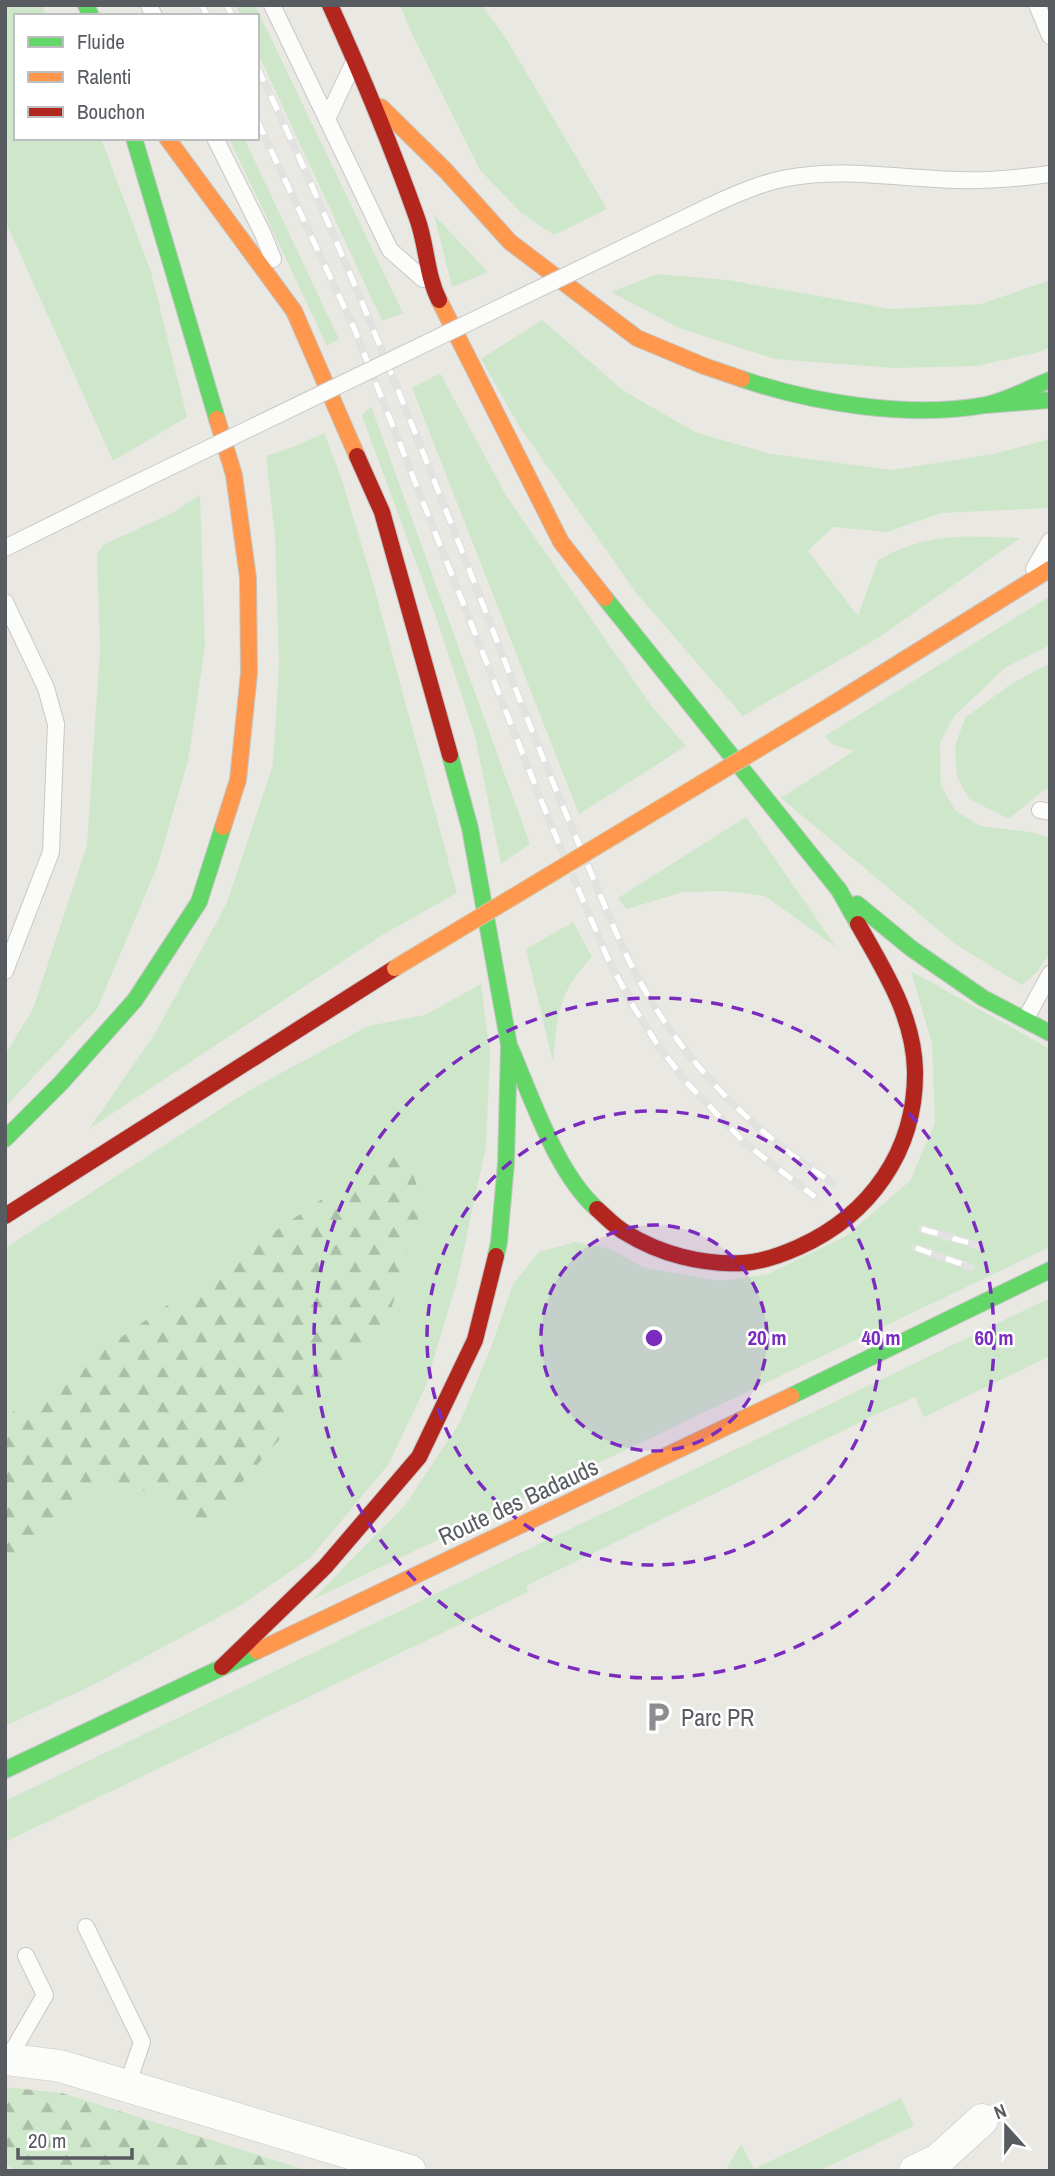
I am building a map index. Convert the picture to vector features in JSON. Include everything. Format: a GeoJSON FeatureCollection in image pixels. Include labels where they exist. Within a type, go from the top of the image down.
{"type":"FeatureCollection","features":[{"type":"Feature","properties":{"kind":"main road"},"geometry":{"type":"LineString","coordinates":[[330,5],[373,100],[419,222],[430,285],[561,542],[653,661],[839,890],[897,994],[912,1039],[915,1083],[913,1108],[904,1142],[887,1175],[855,1213],[817,1239],[779,1256],[744,1263],[704,1261],[665,1252],[624,1232],[587,1200],[558,1157],[509,1045]]}},
{"type":"Feature","properties":{"kind":"main road"},"geometry":{"type":"LineString","coordinates":[[373,100],[446,171],[510,242],[637,338],[704,366],[772,388],[843,403],[926,411],[1050,400]]}},
{"type":"Feature","properties":{"kind":"main road"},"geometry":{"type":"LineString","coordinates":[[5,1139],[61,1083],[135,1000],[200,902],[238,779],[249,673],[248,578],[234,475],[135,140]]}},
{"type":"Feature","properties":{"kind":"main road"},"geometry":{"type":"LineString","coordinates":[[168,140],[294,311],[382,512],[470,828],[509,1045],[506,1163],[499,1242],[475,1340],[419,1457],[324,1567],[222,1667]]}},
{"type":"Feature","properties":{"kind":"main road"},"geometry":{"type":"LineString","coordinates":[[987,405],[1050,380]]}},
{"type":"Feature","properties":{"kind":"main road"},"geometry":{"type":"LineString","coordinates":[[5,1216],[395,968],[833,704],[1050,569]]}},
{"type":"Feature","properties":{"kind":"main road"},"geometry":{"type":"LineString","coordinates":[[839,890],[912,949],[983,998],[1050,1033]]}},
{"type":"Feature","properties":{"kind":"main road","name":"Route des Badauds"},"geometry":{"type":"LineString","coordinates":[[5,1770],[644,1467],[1050,1270]]}},
{"type":"Feature","properties":{"kind":"street"},"geometry":{"type":"LineString","coordinates":[[7,2059],[60,2066],[410,2171]]}},
{"type":"Feature","properties":{"kind":"street"},"geometry":{"type":"LineString","coordinates":[[915,2171],[938,2160],[982,2120]]}},
{"type":"Feature","properties":{"kind":"lane"},"geometry":{"type":"LineString","coordinates":[[272,5],[390,250],[430,285]]}},
{"type":"Feature","properties":{"kind":"lane"},"geometry":{"type":"LineString","coordinates":[[1037,5],[1050,36]]}},
{"type":"Feature","properties":{"kind":"lane"},"geometry":{"type":"LineString","coordinates":[[327,119],[355,62]]}},
{"type":"Feature","properties":{"kind":"lane"},"geometry":{"type":"LineString","coordinates":[[216,140],[263,234],[294,311]]}},
{"type":"Feature","properties":{"kind":"lane"},"geometry":{"type":"LineString","coordinates":[[5,548],[748,189],[786,178],[819,174],[960,180],[1024,178],[1050,174]]}},
{"type":"Feature","properties":{"kind":"lane"},"geometry":{"type":"LineString","coordinates":[[1024,585],[1050,541]]}},
{"type":"Feature","properties":{"kind":"lane"},"geometry":{"type":"LineString","coordinates":[[5,602],[46,688],[56,724],[51,852],[5,971]]}},
{"type":"Feature","properties":{"kind":"lane"},"geometry":{"type":"LineString","coordinates":[[1025,1020],[1050,974]]}},
{"type":"Feature","properties":{"kind":"lane"},"geometry":{"type":"LineString","coordinates":[[86,1927],[142,2042],[127,2086]]}},
{"type":"Feature","properties":{"kind":"lane"},"geometry":{"type":"LineString","coordinates":[[7,2059],[45,1995],[26,1956]]}},
{"type":"Feature","properties":{"kind":"green space"},"geometry":{"type":"Polygon","coordinates":[[[5,5],[42,5],[46,14],[14,14],[14,140],[102,140],[151,272],[187,417],[113,461],[5,220],[5,5]]]}},
{"type":"Feature","properties":{"kind":"green space"},"geometry":{"type":"Polygon","coordinates":[[[236,5],[255,5],[403,313],[382,321],[259,55],[259,14],[240,14],[236,5]]]}},
{"type":"Feature","properties":{"kind":"green space"},"geometry":{"type":"Polygon","coordinates":[[[400,5],[482,5],[507,40],[607,209],[554,235],[521,213],[480,170],[400,5]]]}},
{"type":"Feature","properties":{"kind":"green space"},"geometry":{"type":"Polygon","coordinates":[[[230,140],[245,140],[339,339],[327,346],[230,140]]]}},
{"type":"Feature","properties":{"kind":"green space"},"geometry":{"type":"Polygon","coordinates":[[[434,215],[488,272],[452,287],[434,215]]]}},
{"type":"Feature","properties":{"kind":"green space"},"geometry":{"type":"Polygon","coordinates":[[[657,274],[728,280],[891,309],[981,304],[1050,280],[1050,347],[1040,352],[976,366],[894,368],[775,359],[679,328],[611,292],[657,274]]]}},
{"type":"Feature","properties":{"kind":"green space"},"geometry":{"type":"Polygon","coordinates":[[[542,320],[624,391],[697,433],[771,454],[892,470],[993,454],[1050,439],[1050,508],[941,513],[887,532],[833,527],[808,551],[858,616],[878,560],[914,544],[931,540],[1020,538],[881,636],[743,716],[637,594],[519,426],[481,359],[542,320]]]}},
{"type":"Feature","properties":{"kind":"green space"},"geometry":{"type":"Polygon","coordinates":[[[440,373],[507,497],[650,704],[686,746],[579,814],[412,388],[440,373]]]}},
{"type":"Feature","properties":{"kind":"green space"},"geometry":{"type":"Polygon","coordinates":[[[371,406],[530,844],[501,864],[475,736],[435,614],[362,416],[371,406]]]}},
{"type":"Feature","properties":{"kind":"green space"},"geometry":{"type":"Polygon","coordinates":[[[324,433],[341,477],[373,583],[457,893],[384,934],[89,1129],[154,1035],[226,905],[273,765],[279,664],[275,536],[266,456],[324,433]]]}},
{"type":"Feature","properties":{"kind":"green space"},"geometry":{"type":"Polygon","coordinates":[[[200,495],[205,646],[188,761],[157,867],[97,1009],[5,1107],[5,1055],[33,1009],[87,845],[100,648],[97,555],[103,545],[174,512],[200,495]]]}},
{"type":"Feature","properties":{"kind":"green space"},"geometry":{"type":"Polygon","coordinates":[[[1050,596],[1050,645],[1005,668],[954,716],[940,743],[941,786],[955,810],[980,826],[1030,832],[1050,838],[1050,952],[1038,971],[1022,985],[955,944],[781,798],[854,751],[832,744],[825,736],[1050,596]]]}},
{"type":"Feature","properties":{"kind":"green space"},"geometry":{"type":"Polygon","coordinates":[[[1050,663],[1050,790],[1045,789],[1009,819],[969,799],[957,777],[955,746],[965,718],[1011,684],[1050,663]]]}},
{"type":"Feature","properties":{"kind":"green space"},"geometry":{"type":"Polygon","coordinates":[[[746,817],[836,947],[765,896],[727,891],[683,892],[627,909],[618,898],[746,817]]]}},
{"type":"Feature","properties":{"kind":"green space"},"geometry":{"type":"Polygon","coordinates":[[[573,922],[592,957],[572,982],[561,1005],[553,1062],[526,949],[573,922]]]}},
{"type":"Feature","properties":{"kind":"green space"},"geometry":{"type":"Polygon","coordinates":[[[911,971],[1050,1049],[1050,1247],[312,1600],[406,1504],[460,1422],[490,1350],[513,1284],[539,1252],[575,1242],[611,1249],[642,1267],[719,1281],[768,1274],[846,1236],[910,1181],[935,1123],[932,1044],[911,971]]]}},
{"type":"Feature","properties":{"kind":"green space"},"geometry":{"type":"Polygon","coordinates":[[[481,984],[490,1054],[486,1147],[457,1281],[425,1388],[388,1465],[310,1558],[243,1604],[91,1686],[5,1726],[5,1562],[88,1489],[133,1484],[201,1529],[389,1313],[5,1432],[5,1248],[250,1090],[368,1026],[425,1015],[481,984]]]}},
{"type":"Feature","properties":{"kind":"green space"},"geometry":{"type":"Polygon","coordinates":[[[402,1144],[423,1202],[390,1313],[201,1529],[133,1484],[88,1489],[5,1562],[5,1417],[402,1144]]]}},
{"type":"Feature","properties":{"kind":"green space"},"geometry":{"type":"Polygon","coordinates":[[[1050,1298],[1050,1356],[924,1417],[915,1397],[883,1411],[526,1586],[528,1592],[5,1842],[5,1801],[1050,1298]]]}},
{"type":"Feature","properties":{"kind":"green space"},"geometry":{"type":"Polygon","coordinates":[[[5,2087],[62,2093],[309,2171],[16,2171],[5,2164],[5,2087]]]}},
{"type":"Feature","properties":{"kind":"green space"},"geometry":{"type":"Polygon","coordinates":[[[901,2098],[914,2126],[818,2171],[725,2171],[741,2144],[754,2169],[901,2098]]]}},
{"type":"Feature","properties":{"kind":"railway"},"geometry":{"type":"LineString","coordinates":[[202,5],[206,14]]}},
{"type":"Feature","properties":{"kind":"railway"},"geometry":{"type":"LineString","coordinates":[[227,5],[231,14]]}},
{"type":"Feature","properties":{"kind":"railway"},"geometry":{"type":"LineString","coordinates":[[259,71],[315,192],[369,319],[550,776],[617,935],[641,984],[685,1050],[711,1081],[769,1136],[833,1183]]}},
{"type":"Feature","properties":{"kind":"railway"},"geometry":{"type":"LineString","coordinates":[[259,124],[354,328],[551,825],[608,959],[659,1047],[688,1084],[746,1144],[815,1197]]}},
{"type":"Feature","properties":{"kind":"railway"},"geometry":{"type":"LineString","coordinates":[[922,1229],[979,1246]]}},
{"type":"Feature","properties":{"kind":"railway"},"geometry":{"type":"LineString","coordinates":[[916,1248],[970,1267]]}},
{"type":"Feature","properties":{"kind":"traffic: fast"},"geometry":{"type":"LineString","coordinates":[[86,5],[90,14]]}},
{"type":"Feature","properties":{"kind":"traffic: fast"},"geometry":{"type":"LineString","coordinates":[[135,140],[217,419]]}},
{"type":"Feature","properties":{"kind":"traffic: fast"},"geometry":{"type":"LineString","coordinates":[[742,379],[830,401],[926,410],[985,405],[1050,380]]}},
{"type":"Feature","properties":{"kind":"traffic: fast"},"geometry":{"type":"LineString","coordinates":[[987,405],[1050,400]]}},
{"type":"Feature","properties":{"kind":"traffic: fast"},"geometry":{"type":"LineString","coordinates":[[605,598],[839,890],[858,924]]}},
{"type":"Feature","properties":{"kind":"traffic: fast"},"geometry":{"type":"LineString","coordinates":[[450,755],[470,828],[509,1045],[506,1163],[496,1256]]}},
{"type":"Feature","properties":{"kind":"traffic: fast"},"geometry":{"type":"LineString","coordinates":[[5,1139],[61,1083],[135,1000],[199,902],[223,827]]}},
{"type":"Feature","properties":{"kind":"traffic: fast"},"geometry":{"type":"LineString","coordinates":[[857,904],[912,949],[983,998],[1050,1033]]}},
{"type":"Feature","properties":{"kind":"traffic: fast"},"geometry":{"type":"LineString","coordinates":[[509,1045],[557,1154],[582,1194],[597,1209]]}},
{"type":"Feature","properties":{"kind":"traffic: fast"},"geometry":{"type":"LineString","coordinates":[[791,1396],[1050,1270]]}},
{"type":"Feature","properties":{"kind":"traffic: fast"},"geometry":{"type":"LineString","coordinates":[[5,1770],[257,1651]]}},
{"type":"Feature","properties":{"kind":"traffic: slow"},"geometry":{"type":"LineString","coordinates":[[381,107],[446,171],[510,242],[637,338],[742,379]]}},
{"type":"Feature","properties":{"kind":"traffic: slow"},"geometry":{"type":"LineString","coordinates":[[168,140],[294,311],[357,456]]}},
{"type":"Feature","properties":{"kind":"traffic: slow"},"geometry":{"type":"LineString","coordinates":[[439,300],[561,542],[605,598]]}},
{"type":"Feature","properties":{"kind":"traffic: slow"},"geometry":{"type":"LineString","coordinates":[[217,419],[234,475],[248,578],[249,673],[238,780],[223,827]]}},
{"type":"Feature","properties":{"kind":"traffic: slow"},"geometry":{"type":"LineString","coordinates":[[833,704],[1050,569]]}},
{"type":"Feature","properties":{"kind":"traffic: slow"},"geometry":{"type":"LineString","coordinates":[[395,968],[833,704]]}},
{"type":"Feature","properties":{"kind":"traffic: slow"},"geometry":{"type":"LineString","coordinates":[[257,1651],[791,1396]]}},
{"type":"Feature","properties":{"kind":"traffic: jam"},"geometry":{"type":"LineString","coordinates":[[330,5],[376,110],[407,191],[439,300]]}},
{"type":"Feature","properties":{"kind":"traffic: jam"},"geometry":{"type":"LineString","coordinates":[[357,456],[382,512],[450,755]]}},
{"type":"Feature","properties":{"kind":"traffic: jam"},"geometry":{"type":"LineString","coordinates":[[597,1209],[622,1231],[653,1247],[697,1260],[743,1263],[771,1258],[824,1234],[867,1198],[884,1177],[907,1128],[915,1071],[903,1012],[887,976],[858,924]]}},
{"type":"Feature","properties":{"kind":"traffic: jam"},"geometry":{"type":"LineString","coordinates":[[5,1216],[395,968]]}},
{"type":"Feature","properties":{"kind":"traffic: jam"},"geometry":{"type":"LineString","coordinates":[[222,1667],[325,1567],[419,1457],[475,1340],[496,1256]]}},
{"type":"Feature","properties":{"kind":"place","name":"Parc PR"},"geometry":{"type":"Point","coordinates":[658,1717]}}]}
